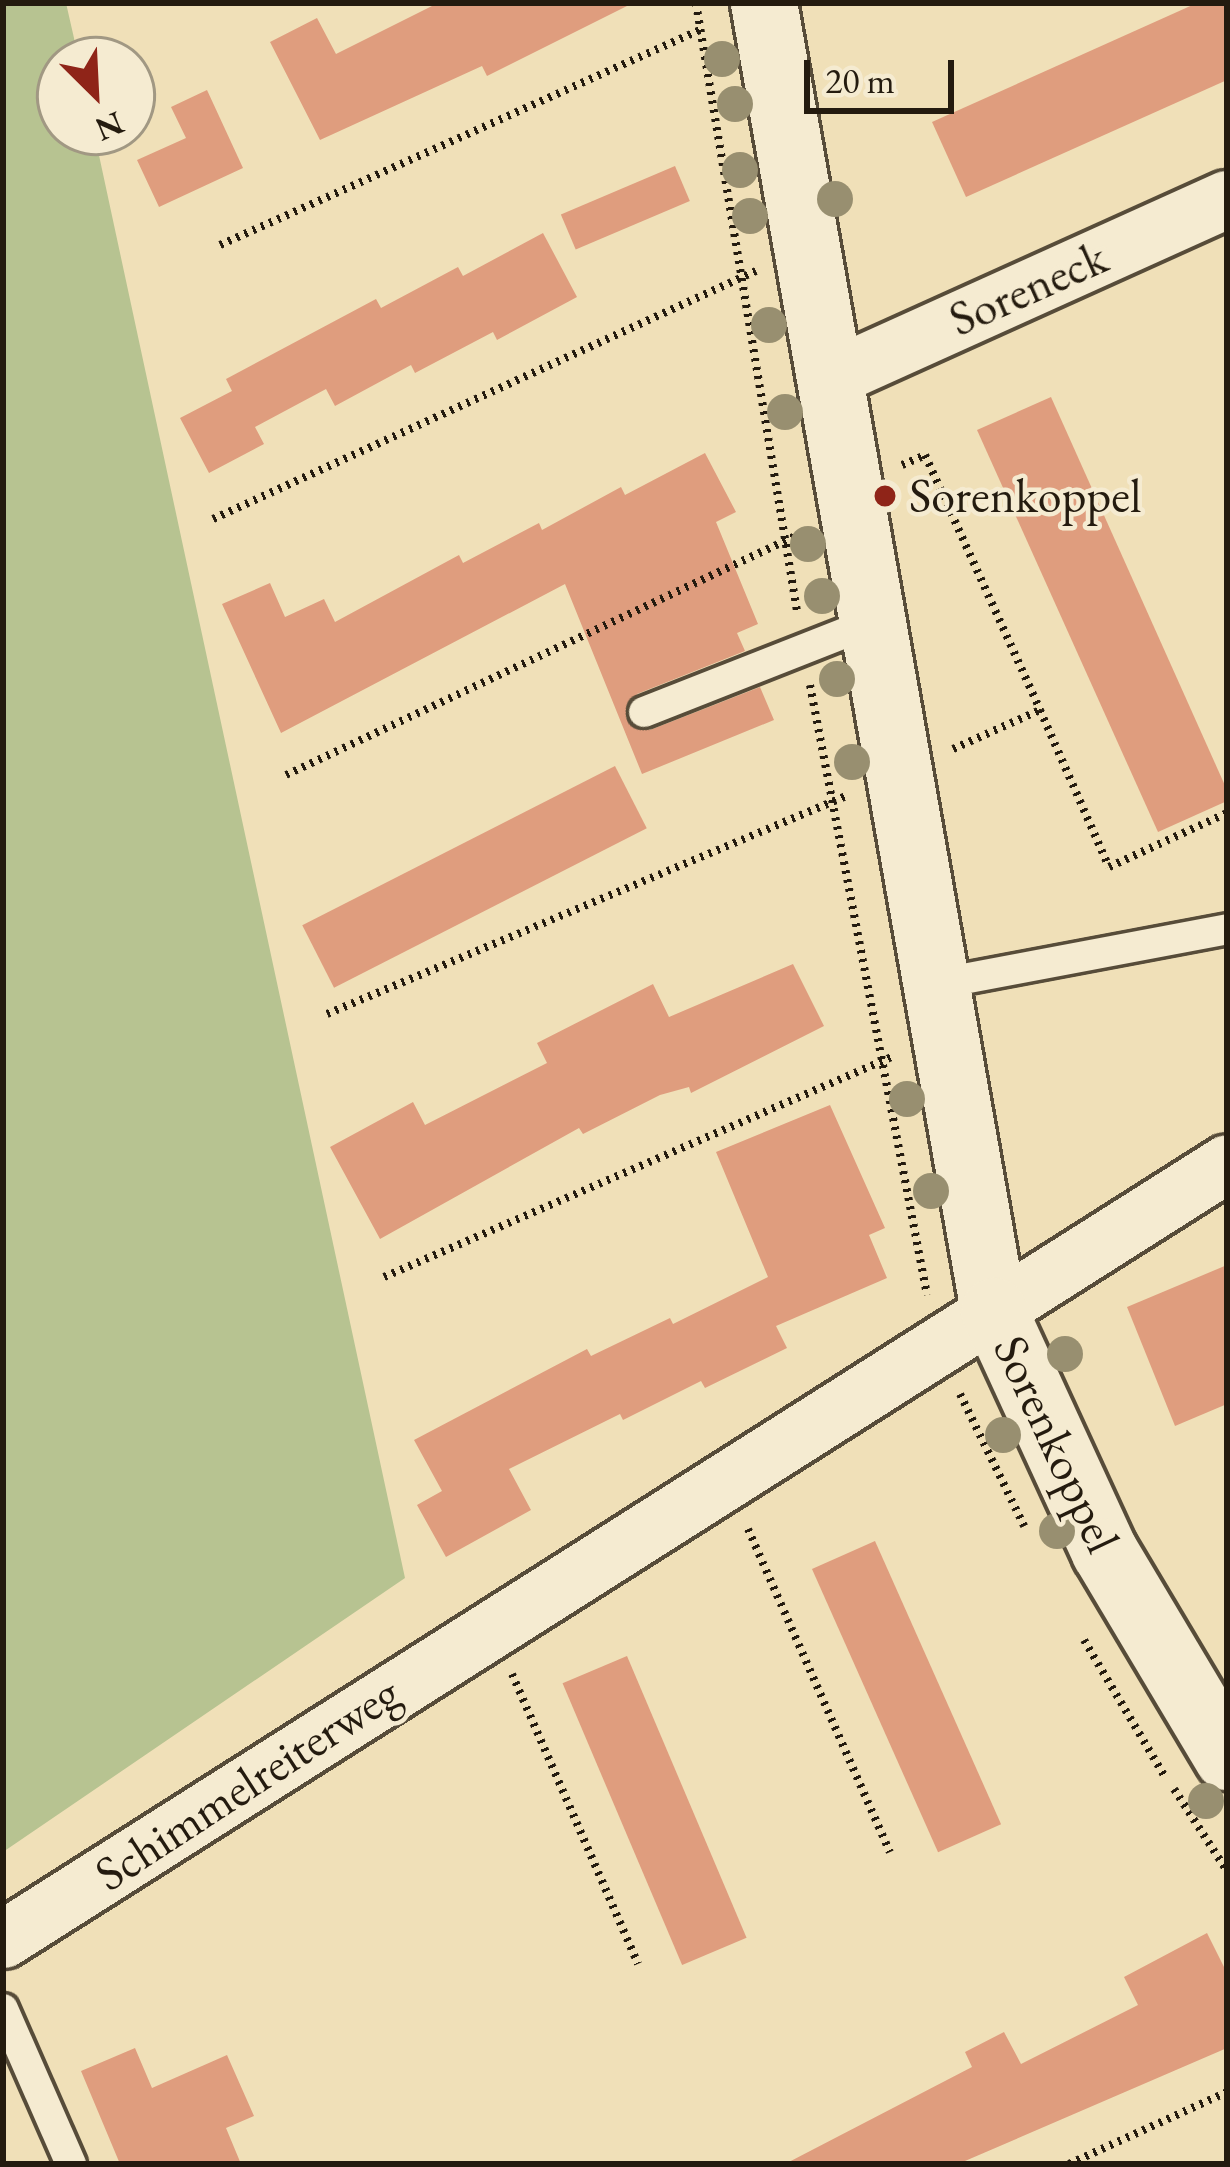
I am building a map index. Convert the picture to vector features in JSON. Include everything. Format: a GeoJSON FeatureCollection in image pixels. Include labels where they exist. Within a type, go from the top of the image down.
{"type":"FeatureCollection","features":[{"type":"Feature","properties":{"kind":"street","name":"Sorenkoppel"},"geometry":{"type":"LineString","coordinates":[[741,12],[807,249],[994,1310],[1105,1552],[1227,1756]]}},
{"type":"Feature","properties":{"kind":"street","name":"Soreneck"},"geometry":{"type":"LineString","coordinates":[[830,378],[1227,199]]}},
{"type":"Feature","properties":{"kind":"street","name":"Schimmelreiterweg"},"geometry":{"type":"LineString","coordinates":[[3,1939],[1227,1163]]}},
{"type":"Feature","properties":{"kind":"lane"},"geometry":{"type":"LineString","coordinates":[[644,712],[873,622]]}},
{"type":"Feature","properties":{"kind":"lane"},"geometry":{"type":"LineString","coordinates":[[941,1009],[1227,929]]}},
{"type":"Feature","properties":{"kind":"lane"},"geometry":{"type":"LineString","coordinates":[[3,2009],[71,2164]]}},
{"type":"Feature","properties":{"kind":"path"},"geometry":{"type":"LineString","coordinates":[[220,245],[741,12]]}},
{"type":"Feature","properties":{"kind":"path"},"geometry":{"type":"LineString","coordinates":[[213,519],[807,249]]}},
{"type":"Feature","properties":{"kind":"path"},"geometry":{"type":"LineString","coordinates":[[286,775],[851,499],[925,455],[1109,867],[1227,813]]}},
{"type":"Feature","properties":{"kind":"path"},"geometry":{"type":"LineString","coordinates":[[328,1014],[1040,710]]}},
{"type":"Feature","properties":{"kind":"path"},"geometry":{"type":"LineString","coordinates":[[384,1277],[941,1009]]}},
{"type":"Feature","properties":{"kind":"path"},"geometry":{"type":"LineString","coordinates":[[725,1477],[890,1852]]}},
{"type":"Feature","properties":{"kind":"path"},"geometry":{"type":"LineString","coordinates":[[491,1626],[638,1964]]}},
{"type":"Feature","properties":{"kind":"path"},"geometry":{"type":"LineString","coordinates":[[1069,2164],[1227,2092]]}},
{"type":"Feature","properties":{"kind":"green space"},"geometry":{"type":"Polygon","coordinates":[[[3,3],[66,3],[74,36],[36,36],[36,156],[99,156],[405,1578],[3,1852],[3,3]]]}},
{"type":"Feature","properties":{"kind":"building"},"geometry":{"type":"Polygon","coordinates":[[[438,3],[633,3],[487,76],[482,66],[320,140],[270,42],[317,18],[336,54],[438,3]]]}},
{"type":"Feature","properties":{"kind":"building"},"geometry":{"type":"Polygon","coordinates":[[[1197,3],[1227,3],[1227,80],[966,197],[932,122],[1197,3]]]}},
{"type":"Feature","properties":{"kind":"building"},"geometry":{"type":"Polygon","coordinates":[[[207,90],[243,168],[159,207],[137,160],[156,156],[156,151],[186,138],[171,107],[207,90]]]}},
{"type":"Feature","properties":{"kind":"building"},"geometry":{"type":"Polygon","coordinates":[[[675,166],[690,201],[576,249],[561,214],[675,166]]]}},
{"type":"Feature","properties":{"kind":"building"},"geometry":{"type":"Polygon","coordinates":[[[543,233],[577,297],[497,340],[493,332],[415,373],[411,365],[335,406],[326,389],[255,427],[264,444],[209,473],[180,418],[232,391],[226,379],[376,299],[381,308],[458,267],[463,276],[543,233]]]}},
{"type":"Feature","properties":{"kind":"building"},"geometry":{"type":"Polygon","coordinates":[[[1051,397],[1227,790],[1227,801],[1158,832],[977,430],[1051,397]]]}},
{"type":"Feature","properties":{"kind":"building"},"geometry":{"type":"Polygon","coordinates":[[[705,453],[736,512],[716,522],[758,624],[737,633],[745,651],[637,694],[626,718],[650,730],[760,687],[774,720],[642,774],[565,584],[281,733],[222,604],[270,583],[285,617],[324,599],[335,622],[459,555],[463,563],[539,523],[542,530],[621,487],[625,495],[705,453]]]}},
{"type":"Feature","properties":{"kind":"building"},"geometry":{"type":"Polygon","coordinates":[[[615,766],[647,828],[334,988],[302,925],[615,766]]]}},
{"type":"Feature","properties":{"kind":"building"},"geometry":{"type":"Polygon","coordinates":[[[793,964],[824,1026],[691,1093],[689,1087],[660,1095],[583,1134],[579,1128],[380,1239],[330,1147],[413,1102],[425,1125],[547,1063],[537,1043],[653,984],[669,1017],[793,964]]]}},
{"type":"Feature","properties":{"kind":"building"},"geometry":{"type":"Polygon","coordinates":[[[830,1105],[885,1228],[869,1235],[887,1278],[776,1326],[787,1348],[705,1388],[701,1381],[623,1420],[620,1414],[509,1469],[531,1510],[446,1557],[417,1505],[442,1491],[414,1440],[587,1349],[591,1356],[670,1318],[673,1324],[768,1277],[716,1152],[830,1105]]]}},
{"type":"Feature","properties":{"kind":"building"},"geometry":{"type":"Polygon","coordinates":[[[1227,1265],[1227,1404],[1175,1426],[1127,1307],[1227,1265]]]}},
{"type":"Feature","properties":{"kind":"building"},"geometry":{"type":"Polygon","coordinates":[[[875,1541],[1001,1824],[938,1852],[812,1569],[875,1541]]]}},
{"type":"Feature","properties":{"kind":"building"},"geometry":{"type":"Polygon","coordinates":[[[627,1656],[747,1938],[682,1965],[563,1683],[627,1656]]]}},
{"type":"Feature","properties":{"kind":"building"},"geometry":{"type":"Polygon","coordinates":[[[1207,1933],[1227,1973],[1227,2048],[958,2164],[785,2164],[972,2067],[965,2052],[1004,2032],[1021,2064],[1138,2005],[1124,1977],[1207,1933]]]}},
{"type":"Feature","properties":{"kind":"building"},"geometry":{"type":"Polygon","coordinates":[[[135,2048],[152,2088],[227,2055],[254,2116],[226,2128],[241,2164],[120,2164],[81,2071],[135,2048]]]}},
{"type":"Feature","properties":{"kind":"place","name":"Sorenkoppel"},"geometry":{"type":"Point","coordinates":[885,496]}}]}
